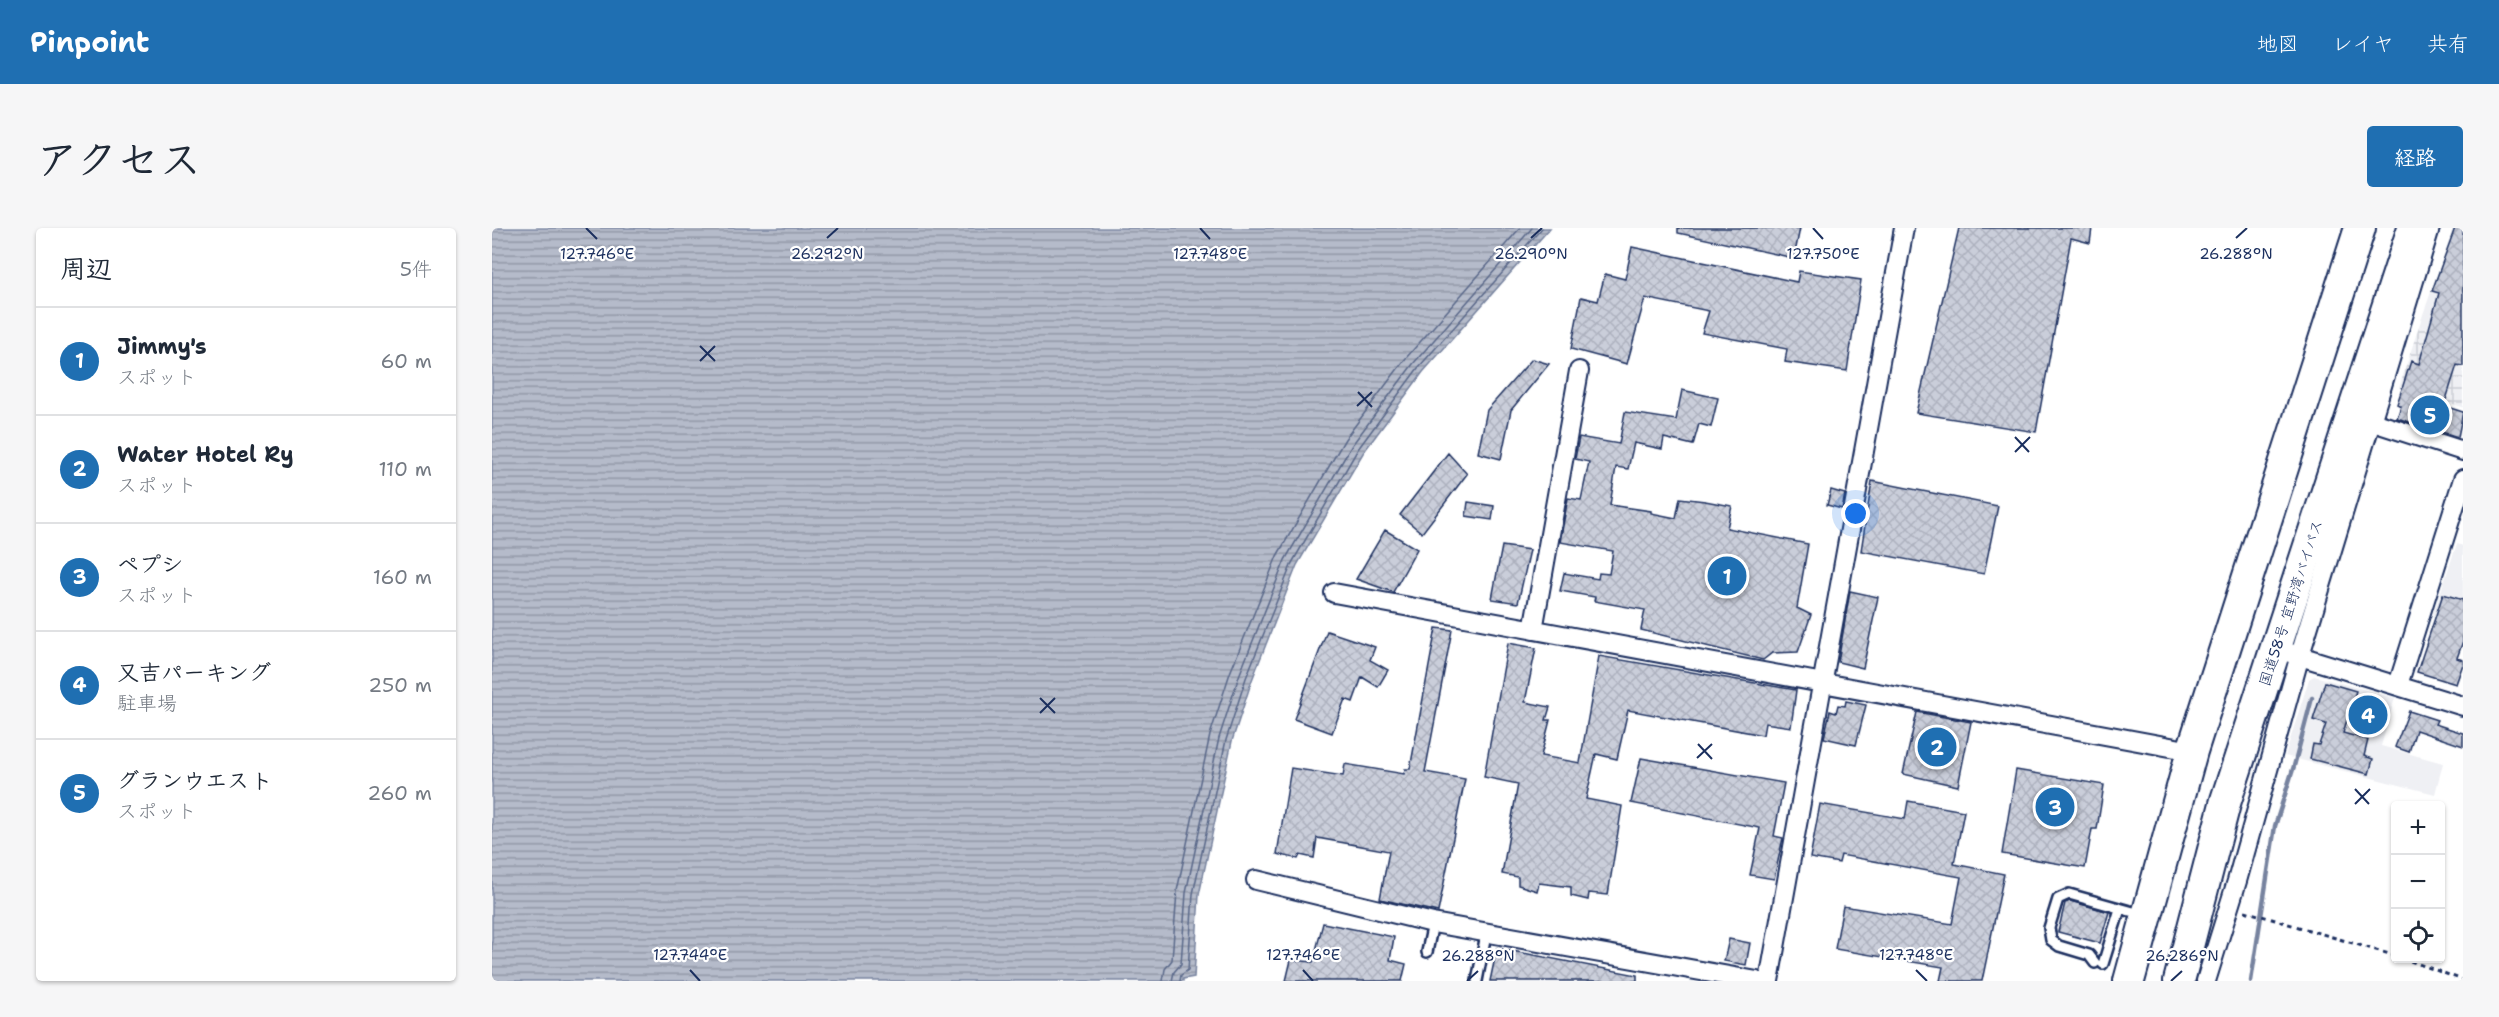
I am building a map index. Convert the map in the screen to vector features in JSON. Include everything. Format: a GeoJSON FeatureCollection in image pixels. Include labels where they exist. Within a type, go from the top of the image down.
{"type":"FeatureCollection","features":[{"type":"Feature","properties":{"kind":"highway"},"geometry":{"type":"LineString","coordinates":[[2129,981],[2134,912],[2192,751],[2360,228]]}},
{"type":"Feature","properties":{"kind":"highway","name":"国道58号 宜野湾バイパス"},"geometry":{"type":"LineString","coordinates":[[2179,981],[2226,800],[2288,652],[2413,228]]}},
{"type":"Feature","properties":{"kind":"highway"},"geometry":{"type":"LineString","coordinates":[[2166,981],[2205,870],[2226,800]]}},
{"type":"Feature","properties":{"kind":"street"},"geometry":{"type":"LineString","coordinates":[[1768,981],[1904,228]]}},
{"type":"Feature","properties":{"kind":"street"},"geometry":{"type":"LineString","coordinates":[[2206,981],[2237,881],[2288,652],[2373,422],[2430,228]]}},
{"type":"Feature","properties":{"kind":"street"},"geometry":{"type":"LineString","coordinates":[[1533,630],[1579,371]]}},
{"type":"Feature","properties":{"kind":"street"},"geometry":{"type":"LineString","coordinates":[[2373,422],[2463,451]]}},
{"type":"Feature","properties":{"kind":"street"},"geometry":{"type":"LineString","coordinates":[[2398,685],[2463,479]]}},
{"type":"Feature","properties":{"kind":"street"},"geometry":{"type":"LineString","coordinates":[[1334,593],[2192,751]]}},
{"type":"Feature","properties":{"kind":"street"},"geometry":{"type":"LineString","coordinates":[[2288,652],[2463,706]]}},
{"type":"Feature","properties":{"kind":"street"},"geometry":{"type":"LineString","coordinates":[[1256,880],[1486,934],[1757,981]]}},
{"type":"Feature","properties":{"kind":"lane"},"geometry":{"type":"LineString","coordinates":[[2069,894],[2134,912],[2099,963],[2089,955],[2059,946],[2052,940],[2049,928],[2055,905],[2058,899],[2069,894]]}},
{"type":"Feature","properties":{"kind":"lane"},"geometry":{"type":"LineString","coordinates":[[1427,952],[1433,923]]}},
{"type":"Feature","properties":{"kind":"lane"},"geometry":{"type":"LineString","coordinates":[[1477,981],[1486,934]]}},
{"type":"Feature","properties":{"kind":"path"},"geometry":{"type":"LineString","coordinates":[[2238,909],[2391,954]]}},
{"type":"Feature","properties":{"kind":"path"},"geometry":{"type":"LineString","coordinates":[[2416,963],[2463,980]]}},
{"type":"Feature","properties":{"kind":"shaded area"},"geometry":{"type":"Polygon","coordinates":[[[2458,228],[2445,334],[2419,326],[2453,229],[2458,228]]]}},
{"type":"Feature","properties":{"kind":"shaded area"},"geometry":{"type":"Polygon","coordinates":[[[2419,326],[2463,340],[2463,407],[2399,388],[2419,326]]]}},
{"type":"Feature","properties":{"kind":"shaded area"},"geometry":{"type":"Polygon","coordinates":[[[2457,544],[2463,546],[2463,627],[2432,617],[2457,544]]]}},
{"type":"Feature","properties":{"kind":"shaded area"},"geometry":{"type":"Polygon","coordinates":[[[2314,676],[2395,698],[2381,746],[2443,763],[2435,794],[2285,756],[2309,679],[2314,676]]]}},
{"type":"Feature","properties":{"kind":"water"},"geometry":{"type":"Polygon","coordinates":[[[492,228],[1550,228],[1423,372],[1363,453],[1297,565],[1252,680],[1232,741],[1199,895],[1194,977],[1183,979],[1183,981],[492,981],[492,228]]]}},
{"type":"Feature","properties":{"kind":"building"},"geometry":{"type":"Polygon","coordinates":[[[1678,228],[1800,228],[1794,258],[1678,233],[1678,228]]]}},
{"type":"Feature","properties":{"kind":"building"},"geometry":{"type":"Polygon","coordinates":[[[1959,228],[2092,228],[2090,243],[2071,238],[2036,432],[1916,413],[1959,228]]]}},
{"type":"Feature","properties":{"kind":"building"},"geometry":{"type":"Polygon","coordinates":[[[2455,228],[2463,228],[2463,366],[2457,365],[2444,406],[2463,412],[2458,437],[2397,418],[2401,406],[2397,404],[2411,361],[2419,364],[2439,293],[2432,291],[2455,228]]]}},
{"type":"Feature","properties":{"kind":"building"},"geometry":{"type":"Polygon","coordinates":[[[1632,247],[1797,282],[1799,271],[1861,280],[1847,371],[1785,362],[1787,349],[1702,333],[1709,311],[1645,298],[1627,364],[1571,349],[1581,297],[1598,301],[1605,274],[1625,279],[1632,247]]]}},
{"type":"Feature","properties":{"kind":"building"},"geometry":{"type":"Polygon","coordinates":[[[1532,359],[1549,364],[1511,410],[1501,459],[1478,453],[1487,410],[1532,359]]]}},
{"type":"Feature","properties":{"kind":"building"},"geometry":{"type":"Polygon","coordinates":[[[1682,390],[1718,398],[1711,427],[1699,424],[1693,445],[1664,438],[1662,449],[1634,443],[1628,469],[1616,467],[1610,505],[1651,511],[1651,513],[1676,518],[1680,498],[1732,506],[1727,528],[1808,544],[1797,608],[1811,615],[1798,652],[1772,653],[1763,660],[1641,630],[1645,610],[1594,601],[1595,597],[1560,591],[1564,573],[1598,579],[1599,573],[1609,574],[1613,551],[1560,542],[1568,498],[1581,500],[1589,462],[1575,459],[1579,437],[1619,444],[1625,412],[1676,420],[1682,390]]]}},
{"type":"Feature","properties":{"kind":"building"},"geometry":{"type":"Polygon","coordinates":[[[1448,453],[1467,474],[1422,533],[1400,515],[1448,453]]]}},
{"type":"Feature","properties":{"kind":"building"},"geometry":{"type":"Polygon","coordinates":[[[1872,481],[1998,506],[1984,574],[1861,551],[1872,481]]]}},
{"type":"Feature","properties":{"kind":"building"},"geometry":{"type":"Polygon","coordinates":[[[1831,490],[1845,494],[1842,509],[1827,505],[1831,490]]]}},
{"type":"Feature","properties":{"kind":"building"},"geometry":{"type":"Polygon","coordinates":[[[1468,502],[1494,506],[1492,520],[1466,516],[1468,502]]]}},
{"type":"Feature","properties":{"kind":"building"},"geometry":{"type":"Polygon","coordinates":[[[1385,530],[1417,549],[1393,592],[1356,579],[1385,530]]]}},
{"type":"Feature","properties":{"kind":"building"},"geometry":{"type":"Polygon","coordinates":[[[1502,546],[1530,550],[1518,603],[1492,599],[1502,546]]]}},
{"type":"Feature","properties":{"kind":"building"},"geometry":{"type":"Polygon","coordinates":[[[1850,591],[1878,597],[1863,668],[1838,662],[1850,591]]]}},
{"type":"Feature","properties":{"kind":"building"},"geometry":{"type":"Polygon","coordinates":[[[2443,594],[2463,600],[2463,641],[2457,658],[2463,660],[2463,664],[2456,684],[2417,672],[2443,594]]]}},
{"type":"Feature","properties":{"kind":"building"},"geometry":{"type":"Polygon","coordinates":[[[1436,628],[1452,630],[1425,772],[1465,779],[1438,912],[1380,899],[1389,851],[1317,838],[1314,858],[1300,855],[1298,859],[1277,854],[1291,768],[1343,776],[1345,764],[1404,774],[1405,769],[1410,769],[1436,628]]]}},
{"type":"Feature","properties":{"kind":"building"},"geometry":{"type":"Polygon","coordinates":[[[1327,631],[1375,647],[1370,660],[1388,670],[1378,687],[1362,677],[1353,702],[1345,699],[1332,733],[1294,719],[1327,631]]]}},
{"type":"Feature","properties":{"kind":"building"},"geometry":{"type":"Polygon","coordinates":[[[1508,643],[1536,648],[1525,702],[1550,707],[1546,720],[1550,720],[1541,756],[1580,763],[1599,656],[1796,690],[1791,727],[1765,723],[1763,735],[1628,710],[1617,759],[1596,754],[1586,799],[1622,806],[1608,895],[1589,893],[1588,900],[1571,896],[1571,887],[1539,883],[1537,891],[1518,885],[1518,877],[1502,874],[1518,784],[1484,777],[1508,643]]]}},
{"type":"Feature","properties":{"kind":"building"},"geometry":{"type":"Polygon","coordinates":[[[2325,682],[2356,691],[2343,733],[2368,740],[2364,756],[2373,759],[2369,774],[2310,759],[2313,744],[2319,745],[2326,724],[2313,720],[2325,682]]]}},
{"type":"Feature","properties":{"kind":"building"},"geometry":{"type":"Polygon","coordinates":[[[1846,701],[1866,705],[1856,745],[1824,738],[1830,711],[1836,713],[1838,705],[1845,706],[1846,701]]]}},
{"type":"Feature","properties":{"kind":"building"},"geometry":{"type":"Polygon","coordinates":[[[2409,711],[2437,720],[2435,724],[2463,733],[2463,746],[2416,730],[2409,752],[2395,747],[2409,711]]]}},
{"type":"Feature","properties":{"kind":"building"},"geometry":{"type":"Polygon","coordinates":[[[1917,712],[1971,722],[1958,786],[1903,774],[1917,712]]]}},
{"type":"Feature","properties":{"kind":"building"},"geometry":{"type":"Polygon","coordinates":[[[1641,758],[1784,783],[1774,836],[1783,838],[1774,879],[1750,875],[1760,828],[1631,803],[1641,758]]]}},
{"type":"Feature","properties":{"kind":"building"},"geometry":{"type":"Polygon","coordinates":[[[2016,770],[2104,785],[2097,829],[2092,829],[2085,868],[2002,854],[2016,770]]]}},
{"type":"Feature","properties":{"kind":"building"},"geometry":{"type":"Polygon","coordinates":[[[1908,801],[1964,811],[1954,864],[2004,874],[1982,981],[1940,981],[1943,967],[1835,949],[1843,906],[1952,924],[1961,877],[1841,855],[1839,863],[1810,858],[1820,804],[1905,819],[1908,801]]]}},
{"type":"Feature","properties":{"kind":"building"},"geometry":{"type":"Polygon","coordinates":[[[2070,901],[2109,912],[2100,943],[2058,932],[2065,903],[2070,901]]]}},
{"type":"Feature","properties":{"kind":"building"},"geometry":{"type":"Polygon","coordinates":[[[1323,923],[1394,937],[1390,960],[1406,964],[1402,981],[1286,981],[1291,960],[1313,962],[1323,923]]]}},
{"type":"Feature","properties":{"kind":"building"},"geometry":{"type":"Polygon","coordinates":[[[1729,939],[1750,943],[1746,965],[1724,961],[1729,939]]]}},
{"type":"Feature","properties":{"kind":"building"},"geometry":{"type":"Polygon","coordinates":[[[1497,948],[1637,975],[1637,981],[1490,981],[1497,948]]]}},
{"type":"Feature","properties":{"kind":"waterway"},"geometry":{"type":"LineString","coordinates":[[2251,981],[2275,826],[2312,698]]}},
{"type":"Feature","properties":{"kind":"place","name":"グランウエスト"},"geometry":{"type":"Point","coordinates":[2430,415]}},
{"type":"Feature","properties":{"kind":"place","name":"Jimmy's"},"geometry":{"type":"Point","coordinates":[1727,576]}},
{"type":"Feature","properties":{"kind":"place","name":"又吉パーキング"},"geometry":{"type":"Point","coordinates":[2368,715]}},
{"type":"Feature","properties":{"kind":"place","name":"Water Hotel Ry"},"geometry":{"type":"Point","coordinates":[1937,747]}},
{"type":"Feature","properties":{"kind":"place","name":"ペプシ"},"geometry":{"type":"Point","coordinates":[2055,807]}}]}
